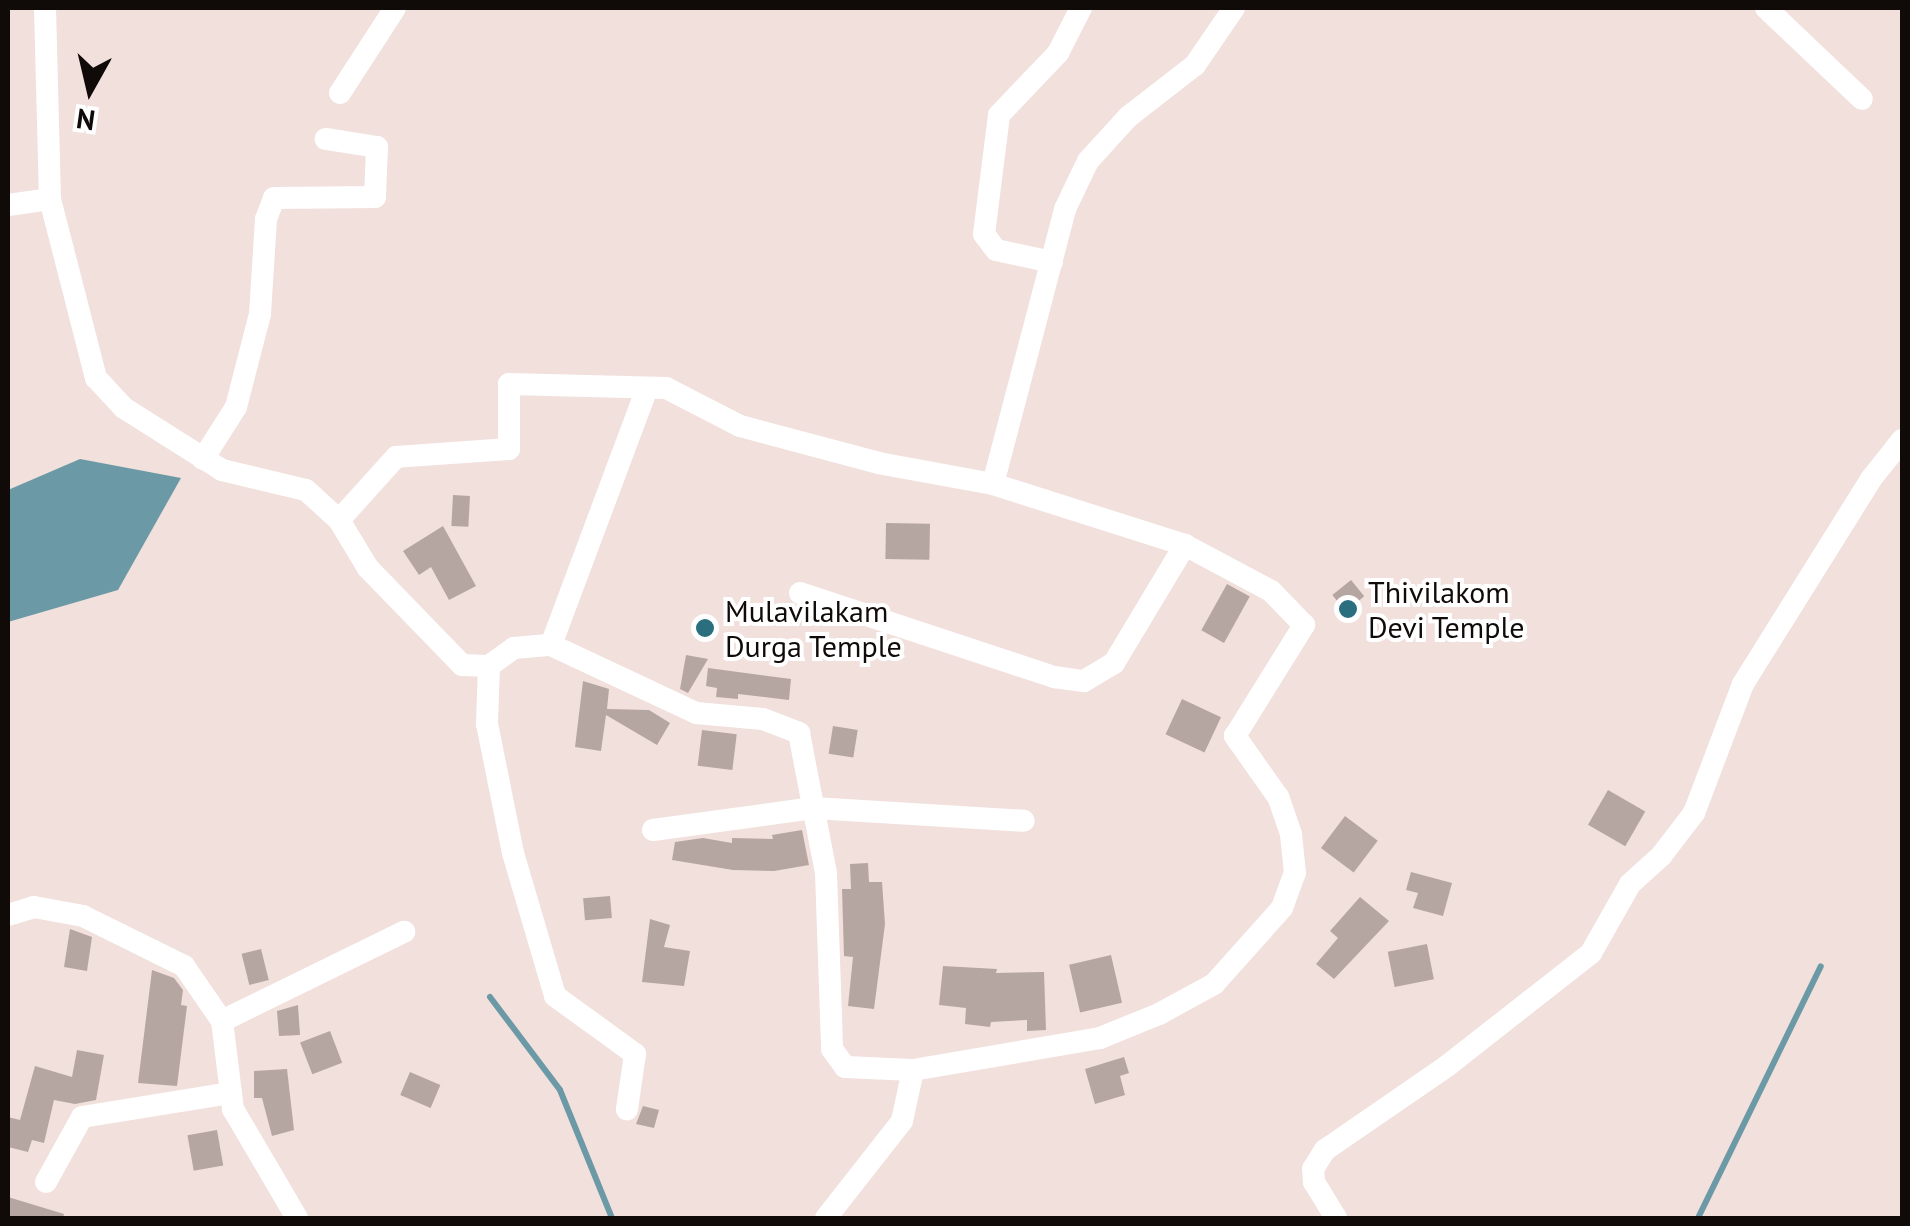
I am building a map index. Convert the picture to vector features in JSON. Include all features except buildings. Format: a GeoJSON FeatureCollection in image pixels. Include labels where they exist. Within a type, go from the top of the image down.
{"type":"FeatureCollection","features":[{"type":"Feature","properties":{"kind":"street"},"geometry":{"type":"LineString","coordinates":[[44,8],[50,199],[96,378],[124,408],[222,470],[306,490],[339,520],[368,568],[462,664],[489,666],[514,648],[551,644],[696,712],[762,719],[800,733],[826,873],[832,1050],[845,1067],[913,1070],[1100,1038],[1160,1014],[1214,984],[1282,908],[1294,873],[1291,834],[1278,796],[1235,736],[1304,625],[1271,591],[1185,545],[993,484],[879,463],[740,426],[666,388],[509,384],[508,449],[396,456],[339,520]]}},
{"type":"Feature","properties":{"kind":"street"},"geometry":{"type":"LineString","coordinates":[[340,94],[395,8]]}},
{"type":"Feature","properties":{"kind":"street"},"geometry":{"type":"LineString","coordinates":[[1052,262],[996,250],[984,234],[999,116],[1058,54],[1081,8]]}},
{"type":"Feature","properties":{"kind":"street"},"geometry":{"type":"LineString","coordinates":[[993,484],[1065,210],[1088,161],[1128,117],[1194,64],[1234,8]]}},
{"type":"Feature","properties":{"kind":"street"},"geometry":{"type":"LineString","coordinates":[[1766,8],[1862,98]]}},
{"type":"Feature","properties":{"kind":"street"},"geometry":{"type":"LineString","coordinates":[[203,459],[236,407],[260,314],[266,219],[274,198],[375,197],[376,146],[326,140]]}},
{"type":"Feature","properties":{"kind":"street"},"geometry":{"type":"LineString","coordinates":[[8,205],[50,199]]}},
{"type":"Feature","properties":{"kind":"street"},"geometry":{"type":"LineString","coordinates":[[551,644],[647,388]]}},
{"type":"Feature","properties":{"kind":"street"},"geometry":{"type":"LineString","coordinates":[[1336,1218],[1314,1182],[1313,1169],[1325,1150],[1447,1066],[1592,954],[1630,884],[1661,856],[1694,813],[1743,684],[1871,479],[1902,440]]}},
{"type":"Feature","properties":{"kind":"street"},"geometry":{"type":"LineString","coordinates":[[800,594],[1054,677],[1084,680],[1114,663],[1185,545]]}},
{"type":"Feature","properties":{"kind":"street"},"geometry":{"type":"LineString","coordinates":[[489,666],[487,724],[513,853],[555,996],[636,1054],[627,1108]]}},
{"type":"Feature","properties":{"kind":"street"},"geometry":{"type":"LineString","coordinates":[[652,830],[814,808],[1024,821]]}},
{"type":"Feature","properties":{"kind":"street"},"geometry":{"type":"LineString","coordinates":[[8,915],[34,907],[83,916],[184,966],[222,1022],[233,1109],[297,1218]]}},
{"type":"Feature","properties":{"kind":"street"},"geometry":{"type":"LineString","coordinates":[[222,1022],[404,932]]}},
{"type":"Feature","properties":{"kind":"street"},"geometry":{"type":"LineString","coordinates":[[826,1218],[902,1120],[913,1070]]}},
{"type":"Feature","properties":{"kind":"street"},"geometry":{"type":"LineString","coordinates":[[46,1182],[82,1117],[231,1093]]}},
{"type":"Feature","properties":{"kind":"water"},"geometry":{"type":"Polygon","coordinates":[[[80,459],[181,478],[118,590],[8,622],[8,490],[80,459]]]}},
{"type":"Feature","properties":{"kind":"waterway"},"geometry":{"type":"LineString","coordinates":[[1698,1218],[1821,966]]}},
{"type":"Feature","properties":{"kind":"waterway"},"geometry":{"type":"LineString","coordinates":[[490,997],[560,1090],[612,1218]]}},
{"type":"Feature","properties":{"kind":"place","name":"Thivilakom Devi Temple"},"geometry":{"type":"Point","coordinates":[1348,609]}},
{"type":"Feature","properties":{"kind":"place","name":"Mulavilakam Durga Temple"},"geometry":{"type":"Point","coordinates":[705,628]}}]}
